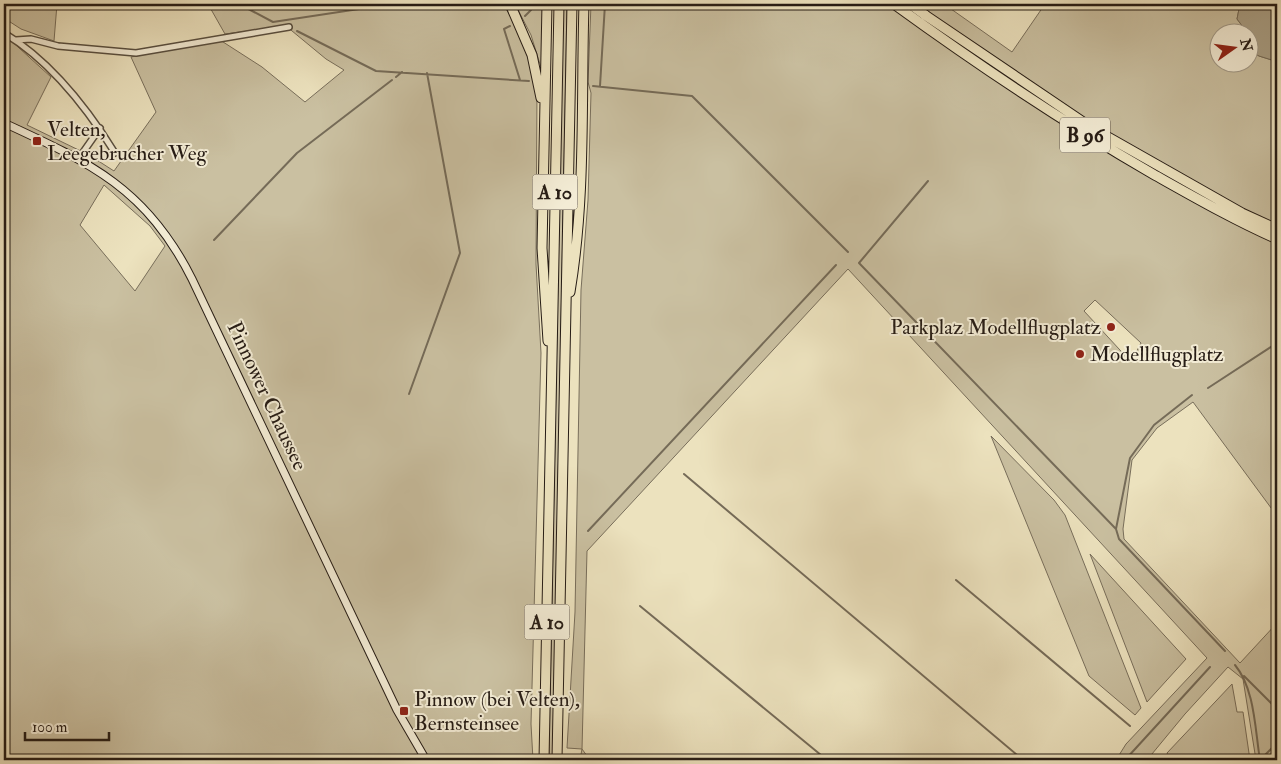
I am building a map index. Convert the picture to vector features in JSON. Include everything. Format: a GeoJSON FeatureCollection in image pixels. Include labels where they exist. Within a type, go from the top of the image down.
{"type":"FeatureCollection","features":[{"type":"Feature","properties":{"kind":"highway"},"geometry":{"type":"LineString","coordinates":[[510,4],[528,44],[538,78],[542,106],[544,168]]}},
{"type":"Feature","properties":{"kind":"highway"},"geometry":{"type":"LineString","coordinates":[[547,4],[542,276],[552,381]]}},
{"type":"Feature","properties":{"kind":"highway","name":"A 10"},"geometry":{"type":"LineString","coordinates":[[544,760],[559,4]]}},
{"type":"Feature","properties":{"kind":"highway","name":"A 10"},"geometry":{"type":"LineString","coordinates":[[557,760],[572,4]]}},
{"type":"Feature","properties":{"kind":"highway"},"geometry":{"type":"LineString","coordinates":[[566,322],[579,230],[584,4]]}},
{"type":"Feature","properties":{"kind":"highway"},"geometry":{"type":"LineString","coordinates":[[584,62],[588,4]]}},
{"type":"Feature","properties":{"kind":"highway","name":"B 96"},"geometry":{"type":"LineString","coordinates":[[894,4],[996,77],[1084,134],[1234,220],[1277,239]]}},
{"type":"Feature","properties":{"kind":"highway","name":"B 96"},"geometry":{"type":"LineString","coordinates":[[912,4],[925,15],[1092,128],[1242,213],[1277,228]]}},
{"type":"Feature","properties":{"kind":"main road","name":"Pinnower Chaussee"},"geometry":{"type":"LineString","coordinates":[[4,123],[79,158],[110,179],[140,204],[179,255],[389,693],[426,760]]}},
{"type":"Feature","properties":{"kind":"street"},"geometry":{"type":"LineString","coordinates":[[16,40],[31,39],[67,47],[136,53],[289,27]]}},
{"type":"Feature","properties":{"kind":"street"},"geometry":{"type":"LineString","coordinates":[[4,33],[16,40],[59,80],[100,128],[115,152]]}},
{"type":"Feature","properties":{"kind":"street"},"geometry":{"type":"LineString","coordinates":[[79,158],[100,128]]}},
{"type":"Feature","properties":{"kind":"shaded area"},"geometry":{"type":"Polygon","coordinates":[[[4,4],[57,4],[54,41],[21,29],[4,18],[4,4]]]}},
{"type":"Feature","properties":{"kind":"shaded area"},"geometry":{"type":"Polygon","coordinates":[[[208,4],[503,4],[515,23],[526,49],[537,89],[536,264],[541,353],[531,724],[533,760],[4,760],[4,45],[7,37],[51,77],[27,125],[89,155],[114,171],[156,112],[131,57],[220,40],[262,67],[305,102],[344,70],[326,59],[286,26],[225,34],[208,4]],[[104,185],[80,225],[135,291],[165,246],[150,226],[104,185]]]}},
{"type":"Feature","properties":{"kind":"shaded area"},"geometry":{"type":"Polygon","coordinates":[[[515,4],[544,4],[543,74],[531,35],[515,4]]]}},
{"type":"Feature","properties":{"kind":"shaded area"},"geometry":{"type":"Polygon","coordinates":[[[563,4],[567,4],[553,760],[549,760],[563,4]]]}},
{"type":"Feature","properties":{"kind":"shaded area"},"geometry":{"type":"Polygon","coordinates":[[[591,4],[944,4],[1012,52],[1045,4],[1240,4],[1237,19],[1239,22],[1208,22],[1208,72],[1258,72],[1258,55],[1275,61],[1277,64],[1277,516],[1193,402],[1157,428],[1132,460],[1123,529],[1124,539],[1240,663],[1277,623],[1277,760],[1256,760],[1243,679],[1228,667],[1185,714],[1147,760],[1116,760],[1126,744],[1207,658],[848,269],[587,551],[582,749],[567,748],[575,612],[581,290],[588,200],[591,93],[588,82],[591,4]],[[1095,300],[1084,311],[1131,362],[1141,343],[1095,300]]]}},
{"type":"Feature","properties":{"kind":"shaded area"},"geometry":{"type":"Polygon","coordinates":[[[1240,4],[1277,4],[1277,64],[1275,61],[1258,55],[1258,22],[1239,22],[1237,19],[1240,4]]]}},
{"type":"Feature","properties":{"kind":"shaded area"},"geometry":{"type":"Polygon","coordinates":[[[991,436],[1054,500],[1065,515],[1141,708],[1135,715],[1089,676],[991,436]]]}},
{"type":"Feature","properties":{"kind":"shaded area"},"geometry":{"type":"Polygon","coordinates":[[[1090,554],[1186,659],[1147,702],[1090,554]]]}},
{"type":"Feature","properties":{"kind":"shaded area"},"geometry":{"type":"Polygon","coordinates":[[[1232,684],[1237,712],[1243,712],[1250,760],[1170,760],[1167,753],[1232,684]]]}},
{"type":"Feature","properties":{"kind":"shaded area"},"geometry":{"type":"Polygon","coordinates":[[[582,749],[590,760],[580,760],[582,749]]]}},
{"type":"Feature","properties":{"kind":"waterway"},"geometry":{"type":"LineString","coordinates":[[239,4],[273,22],[392,4]]}},
{"type":"Feature","properties":{"kind":"waterway"},"geometry":{"type":"LineString","coordinates":[[525,16],[531,10],[531,4]]}},
{"type":"Feature","properties":{"kind":"waterway"},"geometry":{"type":"LineString","coordinates":[[600,86],[605,4]]}},
{"type":"Feature","properties":{"kind":"waterway"},"geometry":{"type":"LineString","coordinates":[[510,26],[504,29],[520,80]]}},
{"type":"Feature","properties":{"kind":"waterway"},"geometry":{"type":"LineString","coordinates":[[297,31],[376,71],[529,81]]}},
{"type":"Feature","properties":{"kind":"waterway"},"geometry":{"type":"LineString","coordinates":[[396,77],[402,72]]}},
{"type":"Feature","properties":{"kind":"waterway"},"geometry":{"type":"LineString","coordinates":[[409,394],[460,253],[427,73]]}},
{"type":"Feature","properties":{"kind":"waterway"},"geometry":{"type":"LineString","coordinates":[[214,240],[297,153],[392,80]]}},
{"type":"Feature","properties":{"kind":"waterway"},"geometry":{"type":"LineString","coordinates":[[593,86],[692,96],[848,252]]}},
{"type":"Feature","properties":{"kind":"waterway"},"geometry":{"type":"LineString","coordinates":[[928,181],[859,263],[1116,529]]}},
{"type":"Feature","properties":{"kind":"waterway"},"geometry":{"type":"LineString","coordinates":[[588,531],[836,265]]}},
{"type":"Feature","properties":{"kind":"waterway"},"geometry":{"type":"LineString","coordinates":[[1208,388],[1277,343]]}},
{"type":"Feature","properties":{"kind":"waterway"},"geometry":{"type":"LineString","coordinates":[[1192,395],[1154,425],[1130,458],[1116,529],[1119,539],[1225,651]]}},
{"type":"Feature","properties":{"kind":"waterway"},"geometry":{"type":"LineString","coordinates":[[684,474],[1023,760]]}},
{"type":"Feature","properties":{"kind":"waterway"},"geometry":{"type":"LineString","coordinates":[[956,580],[1130,726]]}},
{"type":"Feature","properties":{"kind":"waterway"},"geometry":{"type":"LineString","coordinates":[[640,606],[827,760]]}},
{"type":"Feature","properties":{"kind":"waterway"},"geometry":{"type":"LineString","coordinates":[[1235,665],[1247,686],[1260,760]]}},
{"type":"Feature","properties":{"kind":"waterway"},"geometry":{"type":"LineString","coordinates":[[1125,760],[1210,667]]}},
{"type":"Feature","properties":{"kind":"waterway"},"geometry":{"type":"LineString","coordinates":[[1244,676],[1277,709]]}},
{"type":"Feature","properties":{"kind":"waterway"},"geometry":{"type":"LineString","coordinates":[[1261,759],[1277,743]]}},
{"type":"Feature","properties":{"kind":"place","name":"Velten, Leegebrucher Weg"},"geometry":{"type":"Point","coordinates":[37,141]}},
{"type":"Feature","properties":{"kind":"place","name":"Parkplaz Modellflugplatz"},"geometry":{"type":"Point","coordinates":[1111,327]}},
{"type":"Feature","properties":{"kind":"place","name":"Modellflugplatz"},"geometry":{"type":"Point","coordinates":[1080,354]}},
{"type":"Feature","properties":{"kind":"place","name":"Pinnow (bei Velten), Bernsteinsee"},"geometry":{"type":"Point","coordinates":[404,711]}}]}
